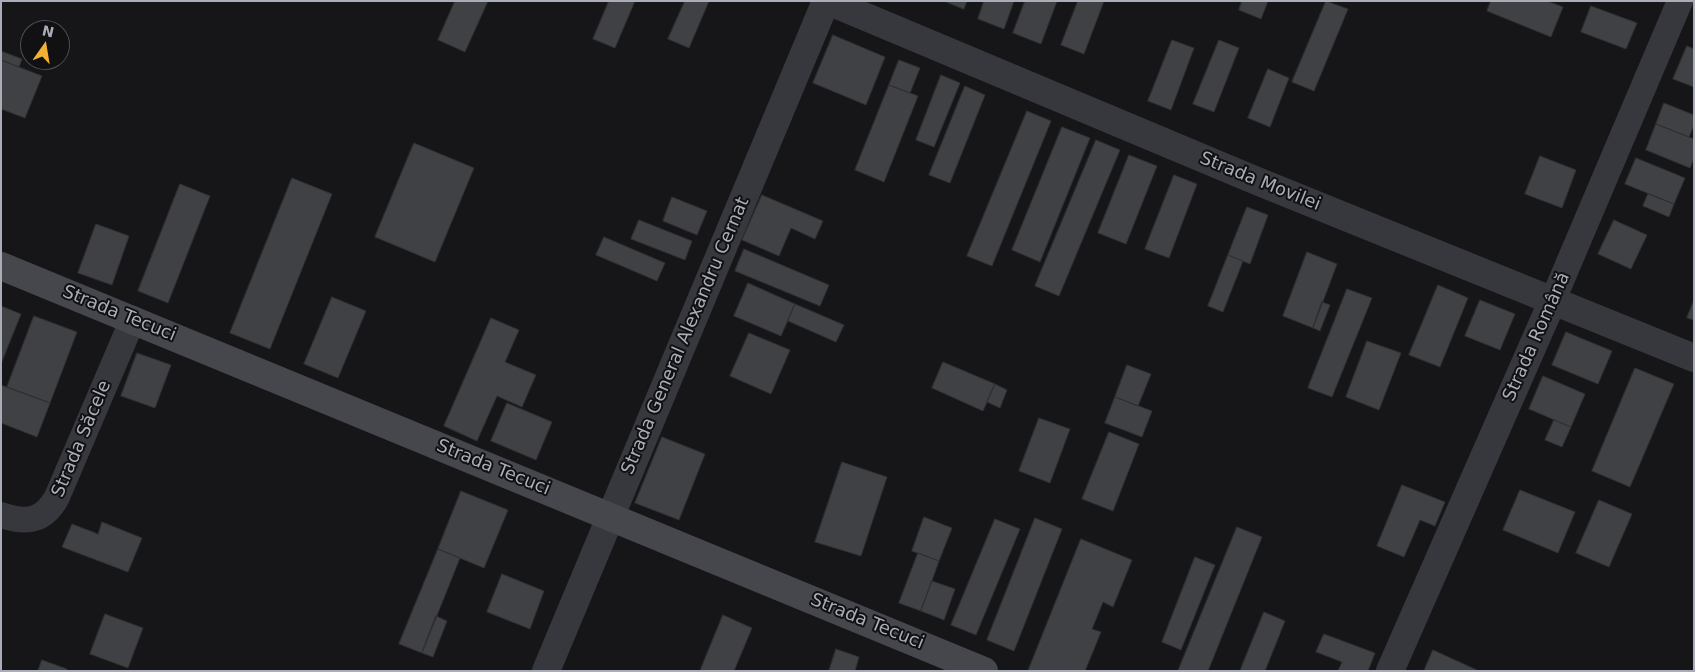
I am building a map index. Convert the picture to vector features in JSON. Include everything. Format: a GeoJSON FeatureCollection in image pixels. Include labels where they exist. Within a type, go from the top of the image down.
{"type":"FeatureCollection","features":[{"type":"Feature","properties":{"kind":"main road","name":"Strada Tecuci"},"geometry":{"type":"LineString","coordinates":[[1,266],[984,671]]}},
{"type":"Feature","properties":{"kind":"street","name":"Strada Movilei"},"geometry":{"type":"LineString","coordinates":[[827,1],[1252,179],[1694,358]]}},
{"type":"Feature","properties":{"kind":"street","name":"Strada General Alexandru Cernat"},"geometry":{"type":"LineString","coordinates":[[546,671],[827,1]]}},
{"type":"Feature","properties":{"kind":"street","name":"Strada Română"},"geometry":{"type":"LineString","coordinates":[[1390,671],[1553,300],[1680,1]]}},
{"type":"Feature","properties":{"kind":"street","name":"Strada Săcele"},"geometry":{"type":"LineString","coordinates":[[1,515],[29,520],[39,517],[51,509],[133,319]]}},
{"type":"Feature","properties":{"kind":"building"},"geometry":{"type":"Polygon","coordinates":[[[455,1],[488,1],[465,52],[438,40],[455,1]]]}},
{"type":"Feature","properties":{"kind":"building"},"geometry":{"type":"Polygon","coordinates":[[[609,1],[635,1],[615,48],[593,39],[609,1]]]}},
{"type":"Feature","properties":{"kind":"building"},"geometry":{"type":"Polygon","coordinates":[[[685,1],[709,1],[689,48],[668,39],[685,1]]]}},
{"type":"Feature","properties":{"kind":"building"},"geometry":{"type":"Polygon","coordinates":[[[944,1],[967,1],[964,9],[944,1]]]}},
{"type":"Feature","properties":{"kind":"building"},"geometry":{"type":"Polygon","coordinates":[[[984,1],[1014,1],[1004,29],[978,19],[984,1]]]}},
{"type":"Feature","properties":{"kind":"building"},"geometry":{"type":"Polygon","coordinates":[[[1025,1],[1057,1],[1041,44],[1013,33],[1025,1]]]}},
{"type":"Feature","properties":{"kind":"building"},"geometry":{"type":"Polygon","coordinates":[[[1078,1],[1104,1],[1084,54],[1061,45],[1078,1]]]}},
{"type":"Feature","properties":{"kind":"building"},"geometry":{"type":"Polygon","coordinates":[[[1242,1],[1268,1],[1261,19],[1239,10],[1242,1]]]}},
{"type":"Feature","properties":{"kind":"building"},"geometry":{"type":"Polygon","coordinates":[[[1326,1],[1348,9],[1314,91],[1292,82],[1326,1]]]}},
{"type":"Feature","properties":{"kind":"building"},"geometry":{"type":"Polygon","coordinates":[[[1491,1],[1547,1],[1563,7],[1551,37],[1487,11],[1491,1]]]}},
{"type":"Feature","properties":{"kind":"building"},"geometry":{"type":"Polygon","coordinates":[[[1591,6],[1637,23],[1626,49],[1581,32],[1591,6]]]}},
{"type":"Feature","properties":{"kind":"building"},"geometry":{"type":"Polygon","coordinates":[[[833,35],[885,57],[866,105],[813,83],[833,35]]]}},
{"type":"Feature","properties":{"kind":"building"},"geometry":{"type":"Polygon","coordinates":[[[1172,40],[1194,48],[1171,110],[1148,101],[1172,40]]]}},
{"type":"Feature","properties":{"kind":"building"},"geometry":{"type":"Polygon","coordinates":[[[1219,40],[1239,48],[1214,112],[1193,104],[1219,40]]]}},
{"type":"Feature","properties":{"kind":"building"},"geometry":{"type":"Polygon","coordinates":[[[1687,46],[1694,49],[1694,87],[1673,79],[1687,46]]]}},
{"type":"Feature","properties":{"kind":"building"},"geometry":{"type":"Polygon","coordinates":[[[1,51],[20,58],[20,64],[19,67],[1,60],[1,51]]]}},
{"type":"Feature","properties":{"kind":"building"},"geometry":{"type":"Polygon","coordinates":[[[1,60],[20,67],[20,70],[27,70],[42,76],[25,118],[1,109],[1,60]]]}},
{"type":"Feature","properties":{"kind":"building"},"geometry":{"type":"Polygon","coordinates":[[[899,60],[920,68],[910,93],[889,85],[899,60]]]}},
{"type":"Feature","properties":{"kind":"building"},"geometry":{"type":"Polygon","coordinates":[[[1268,69],[1289,78],[1270,127],[1248,118],[1268,69]]]}},
{"type":"Feature","properties":{"kind":"building"},"geometry":{"type":"Polygon","coordinates":[[[941,75],[960,83],[934,147],[916,140],[941,75]]]}},
{"type":"Feature","properties":{"kind":"building"},"geometry":{"type":"Polygon","coordinates":[[[889,85],[918,96],[884,182],[855,170],[889,85]]]}},
{"type":"Feature","properties":{"kind":"building"},"geometry":{"type":"Polygon","coordinates":[[[965,86],[985,95],[950,183],[929,175],[965,86]]]}},
{"type":"Feature","properties":{"kind":"building"},"geometry":{"type":"Polygon","coordinates":[[[1664,103],[1694,115],[1694,125],[1689,137],[1656,124],[1664,103]]]}},
{"type":"Feature","properties":{"kind":"building"},"geometry":{"type":"Polygon","coordinates":[[[1027,111],[1051,121],[992,266],[967,256],[1027,111]]]}},
{"type":"Feature","properties":{"kind":"building"},"geometry":{"type":"Polygon","coordinates":[[[1656,124],[1694,139],[1694,158],[1690,168],[1646,150],[1656,124]]]}},
{"type":"Feature","properties":{"kind":"building"},"geometry":{"type":"Polygon","coordinates":[[[1062,127],[1090,138],[1040,262],[1012,250],[1062,127]]]}},
{"type":"Feature","properties":{"kind":"building"},"geometry":{"type":"Polygon","coordinates":[[[1096,140],[1120,150],[1059,296],[1035,286],[1096,140]]]}},
{"type":"Feature","properties":{"kind":"building"},"geometry":{"type":"Polygon","coordinates":[[[414,143],[474,168],[435,262],[375,237],[414,143]]]}},
{"type":"Feature","properties":{"kind":"building"},"geometry":{"type":"Polygon","coordinates":[[[1129,155],[1157,166],[1126,244],[1098,233],[1129,155]]]}},
{"type":"Feature","properties":{"kind":"building"},"geometry":{"type":"Polygon","coordinates":[[[1540,156],[1576,170],[1562,208],[1525,194],[1540,156]]]}},
{"type":"Feature","properties":{"kind":"building"},"geometry":{"type":"Polygon","coordinates":[[[1636,158],[1685,178],[1674,204],[1625,184],[1636,158]]]}},
{"type":"Feature","properties":{"kind":"building"},"geometry":{"type":"Polygon","coordinates":[[[1174,175],[1197,184],[1169,258],[1145,249],[1174,175]]]}},
{"type":"Feature","properties":{"kind":"building"},"geometry":{"type":"Polygon","coordinates":[[[292,178],[332,194],[270,349],[230,333],[292,178]]]}},
{"type":"Feature","properties":{"kind":"building"},"geometry":{"type":"Polygon","coordinates":[[[180,184],[210,196],[168,303],[138,291],[180,184]]]}},
{"type":"Feature","properties":{"kind":"building"},"geometry":{"type":"Polygon","coordinates":[[[1648,194],[1674,204],[1669,217],[1643,206],[1648,194]]]}},
{"type":"Feature","properties":{"kind":"building"},"geometry":{"type":"Polygon","coordinates":[[[762,195],[823,221],[815,239],[791,228],[779,256],[742,240],[762,195]]]}},
{"type":"Feature","properties":{"kind":"building"},"geometry":{"type":"Polygon","coordinates":[[[672,197],[707,211],[697,235],[663,221],[672,197]]]}},
{"type":"Feature","properties":{"kind":"building"},"geometry":{"type":"Polygon","coordinates":[[[1247,207],[1268,215],[1250,264],[1228,255],[1247,207]]]}},
{"type":"Feature","properties":{"kind":"building"},"geometry":{"type":"Polygon","coordinates":[[[639,220],[692,241],[685,260],[631,239],[639,220]]]}},
{"type":"Feature","properties":{"kind":"building"},"geometry":{"type":"Polygon","coordinates":[[[1614,220],[1647,235],[1631,269],[1598,254],[1614,220]]]}},
{"type":"Feature","properties":{"kind":"building"},"geometry":{"type":"Polygon","coordinates":[[[96,224],[129,236],[112,285],[78,273],[96,224]]]}},
{"type":"Feature","properties":{"kind":"building"},"geometry":{"type":"Polygon","coordinates":[[[604,237],[665,263],[657,281],[596,255],[604,237]]]}},
{"type":"Feature","properties":{"kind":"building"},"geometry":{"type":"Polygon","coordinates":[[[744,249],[829,285],[820,306],[735,271],[744,249]]]}},
{"type":"Feature","properties":{"kind":"building"},"geometry":{"type":"Polygon","coordinates":[[[1307,252],[1337,264],[1313,328],[1283,316],[1307,252]]]}},
{"type":"Feature","properties":{"kind":"building"},"geometry":{"type":"Polygon","coordinates":[[[1228,255],[1243,261],[1223,312],[1208,306],[1228,255]]]}},
{"type":"Feature","properties":{"kind":"building"},"geometry":{"type":"Polygon","coordinates":[[[748,283],[795,304],[781,336],[734,316],[748,283]]]}},
{"type":"Feature","properties":{"kind":"building"},"geometry":{"type":"Polygon","coordinates":[[[1438,285],[1468,298],[1440,367],[1409,355],[1438,285]]]}},
{"type":"Feature","properties":{"kind":"building"},"geometry":{"type":"Polygon","coordinates":[[[1347,289],[1372,298],[1332,397],[1308,388],[1347,289]]]}},
{"type":"Feature","properties":{"kind":"building"},"geometry":{"type":"Polygon","coordinates":[[[332,297],[366,311],[338,378],[304,364],[332,297]]]}},
{"type":"Feature","properties":{"kind":"building"},"geometry":{"type":"Polygon","coordinates":[[[1480,300],[1515,314],[1500,350],[1465,336],[1480,300]]]}},
{"type":"Feature","properties":{"kind":"building"},"geometry":{"type":"Polygon","coordinates":[[[1694,300],[1694,320],[1687,318],[1694,300]]]}},
{"type":"Feature","properties":{"kind":"building"},"geometry":{"type":"Polygon","coordinates":[[[1322,302],[1330,305],[1320,331],[1313,328],[1322,302]]]}},
{"type":"Feature","properties":{"kind":"building"},"geometry":{"type":"Polygon","coordinates":[[[795,304],[844,325],[836,342],[788,321],[795,304]]]}},
{"type":"Feature","properties":{"kind":"building"},"geometry":{"type":"Polygon","coordinates":[[[1,306],[21,314],[1,364],[1,306]]]}},
{"type":"Feature","properties":{"kind":"building"},"geometry":{"type":"Polygon","coordinates":[[[34,316],[77,332],[50,403],[7,387],[34,316]]]}},
{"type":"Feature","properties":{"kind":"building"},"geometry":{"type":"Polygon","coordinates":[[[491,318],[519,330],[505,362],[536,375],[522,407],[497,396],[477,441],[444,426],[491,318]]]}},
{"type":"Feature","properties":{"kind":"building"},"geometry":{"type":"Polygon","coordinates":[[[1566,332],[1612,351],[1598,384],[1552,365],[1566,332]]]}},
{"type":"Feature","properties":{"kind":"building"},"geometry":{"type":"Polygon","coordinates":[[[749,333],[790,350],[771,394],[730,376],[749,333]]]}},
{"type":"Feature","properties":{"kind":"building"},"geometry":{"type":"Polygon","coordinates":[[[1367,341],[1401,353],[1379,410],[1346,397],[1367,341]]]}},
{"type":"Feature","properties":{"kind":"building"},"geometry":{"type":"Polygon","coordinates":[[[137,353],[171,365],[155,408],[121,396],[137,353]]]}},
{"type":"Feature","properties":{"kind":"building"},"geometry":{"type":"Polygon","coordinates":[[[943,362],[995,384],[983,411],[932,388],[943,362]]]}},
{"type":"Feature","properties":{"kind":"building"},"geometry":{"type":"Polygon","coordinates":[[[1127,365],[1151,374],[1138,406],[1115,397],[1127,365]]]}},
{"type":"Feature","properties":{"kind":"building"},"geometry":{"type":"Polygon","coordinates":[[[1635,368],[1674,384],[1630,487],[1592,471],[1635,368]]]}},
{"type":"Feature","properties":{"kind":"building"},"geometry":{"type":"Polygon","coordinates":[[[1543,376],[1585,394],[1571,427],[1529,409],[1543,376]]]}},
{"type":"Feature","properties":{"kind":"building"},"geometry":{"type":"Polygon","coordinates":[[[995,384],[1007,390],[1000,408],[987,402],[995,384]]]}},
{"type":"Feature","properties":{"kind":"building"},"geometry":{"type":"Polygon","coordinates":[[[1,385],[50,403],[37,437],[1,423],[1,385]]]}},
{"type":"Feature","properties":{"kind":"building"},"geometry":{"type":"Polygon","coordinates":[[[1115,397],[1152,411],[1142,437],[1105,423],[1115,397]]]}},
{"type":"Feature","properties":{"kind":"building"},"geometry":{"type":"Polygon","coordinates":[[[507,403],[552,422],[536,460],[491,441],[507,403]]]}},
{"type":"Feature","properties":{"kind":"building"},"geometry":{"type":"Polygon","coordinates":[[[1039,418],[1070,429],[1050,483],[1019,471],[1039,418]]]}},
{"type":"Feature","properties":{"kind":"building"},"geometry":{"type":"Polygon","coordinates":[[[1554,420],[1571,427],[1562,447],[1545,440],[1554,420]]]}},
{"type":"Feature","properties":{"kind":"building"},"geometry":{"type":"Polygon","coordinates":[[[1109,432],[1139,444],[1113,511],[1082,499],[1109,432]]]}},
{"type":"Feature","properties":{"kind":"building"},"geometry":{"type":"Polygon","coordinates":[[[662,437],[705,454],[679,520],[635,503],[662,437]]]}},
{"type":"Feature","properties":{"kind":"building"},"geometry":{"type":"Polygon","coordinates":[[[842,462],[887,477],[861,556],[815,542],[842,462]]]}},
{"type":"Feature","properties":{"kind":"building"},"geometry":{"type":"Polygon","coordinates":[[[1402,485],[1445,502],[1435,526],[1420,520],[1404,557],[1377,546],[1402,485]]]}},
{"type":"Feature","properties":{"kind":"building"},"geometry":{"type":"Polygon","coordinates":[[[1520,490],[1575,512],[1558,553],[1503,530],[1520,490]]]}},
{"type":"Feature","properties":{"kind":"building"},"geometry":{"type":"Polygon","coordinates":[[[461,491],[508,510],[484,568],[438,549],[461,491]]]}},
{"type":"Feature","properties":{"kind":"building"},"geometry":{"type":"Polygon","coordinates":[[[1599,500],[1632,514],[1609,567],[1576,553],[1599,500]]]}},
{"type":"Feature","properties":{"kind":"building"},"geometry":{"type":"Polygon","coordinates":[[[924,517],[952,528],[939,561],[912,551],[924,517]]]}},
{"type":"Feature","properties":{"kind":"building"},"geometry":{"type":"Polygon","coordinates":[[[1035,518],[1062,529],[1014,651],[987,640],[1035,518]]]}},
{"type":"Feature","properties":{"kind":"building"},"geometry":{"type":"Polygon","coordinates":[[[995,519],[1020,529],[976,635],[951,625],[995,519]]]}},
{"type":"Feature","properties":{"kind":"building"},"geometry":{"type":"Polygon","coordinates":[[[102,522],[142,538],[128,572],[62,547],[72,524],[98,534],[102,522]]]}},
{"type":"Feature","properties":{"kind":"building"},"geometry":{"type":"Polygon","coordinates":[[[1237,527],[1262,537],[1208,671],[1178,671],[1237,527]]]}},
{"type":"Feature","properties":{"kind":"building"},"geometry":{"type":"Polygon","coordinates":[[[1081,539],[1132,560],[1113,607],[1103,602],[1092,629],[1101,632],[1085,671],[1028,671],[1081,539]]]}},
{"type":"Feature","properties":{"kind":"building"},"geometry":{"type":"Polygon","coordinates":[[[438,549],[460,558],[422,653],[399,644],[438,549]]]}},
{"type":"Feature","properties":{"kind":"building"},"geometry":{"type":"Polygon","coordinates":[[[918,553],[939,561],[921,611],[899,603],[918,553]]]}},
{"type":"Feature","properties":{"kind":"building"},"geometry":{"type":"Polygon","coordinates":[[[1195,557],[1215,565],[1181,650],[1162,642],[1195,557]]]}},
{"type":"Feature","properties":{"kind":"building"},"geometry":{"type":"Polygon","coordinates":[[[502,574],[544,591],[530,629],[487,612],[502,574]]]}},
{"type":"Feature","properties":{"kind":"building"},"geometry":{"type":"Polygon","coordinates":[[[932,581],[955,589],[944,620],[921,611],[932,581]]]}},
{"type":"Feature","properties":{"kind":"building"},"geometry":{"type":"Polygon","coordinates":[[[1264,612],[1285,621],[1265,671],[1240,671],[1264,612]]]}},
{"type":"Feature","properties":{"kind":"building"},"geometry":{"type":"Polygon","coordinates":[[[105,614],[143,628],[128,668],[90,654],[105,614]]]}},
{"type":"Feature","properties":{"kind":"building"},"geometry":{"type":"Polygon","coordinates":[[[723,615],[752,628],[734,671],[700,671],[723,615]]]}},
{"type":"Feature","properties":{"kind":"building"},"geometry":{"type":"Polygon","coordinates":[[[436,616],[447,621],[433,657],[422,653],[436,616]]]}},
{"type":"Feature","properties":{"kind":"building"},"geometry":{"type":"Polygon","coordinates":[[[1324,634],[1375,653],[1368,671],[1338,671],[1342,662],[1316,652],[1324,634]]]}},
{"type":"Feature","properties":{"kind":"building"},"geometry":{"type":"Polygon","coordinates":[[[836,649],[859,657],[855,671],[829,671],[836,649]]]}},
{"type":"Feature","properties":{"kind":"building"},"geometry":{"type":"Polygon","coordinates":[[[1433,650],[1479,671],[1424,671],[1433,650]]]}},
{"type":"Feature","properties":{"kind":"building"},"geometry":{"type":"Polygon","coordinates":[[[42,660],[67,669],[66,671],[38,671],[42,660]]]}}]}
